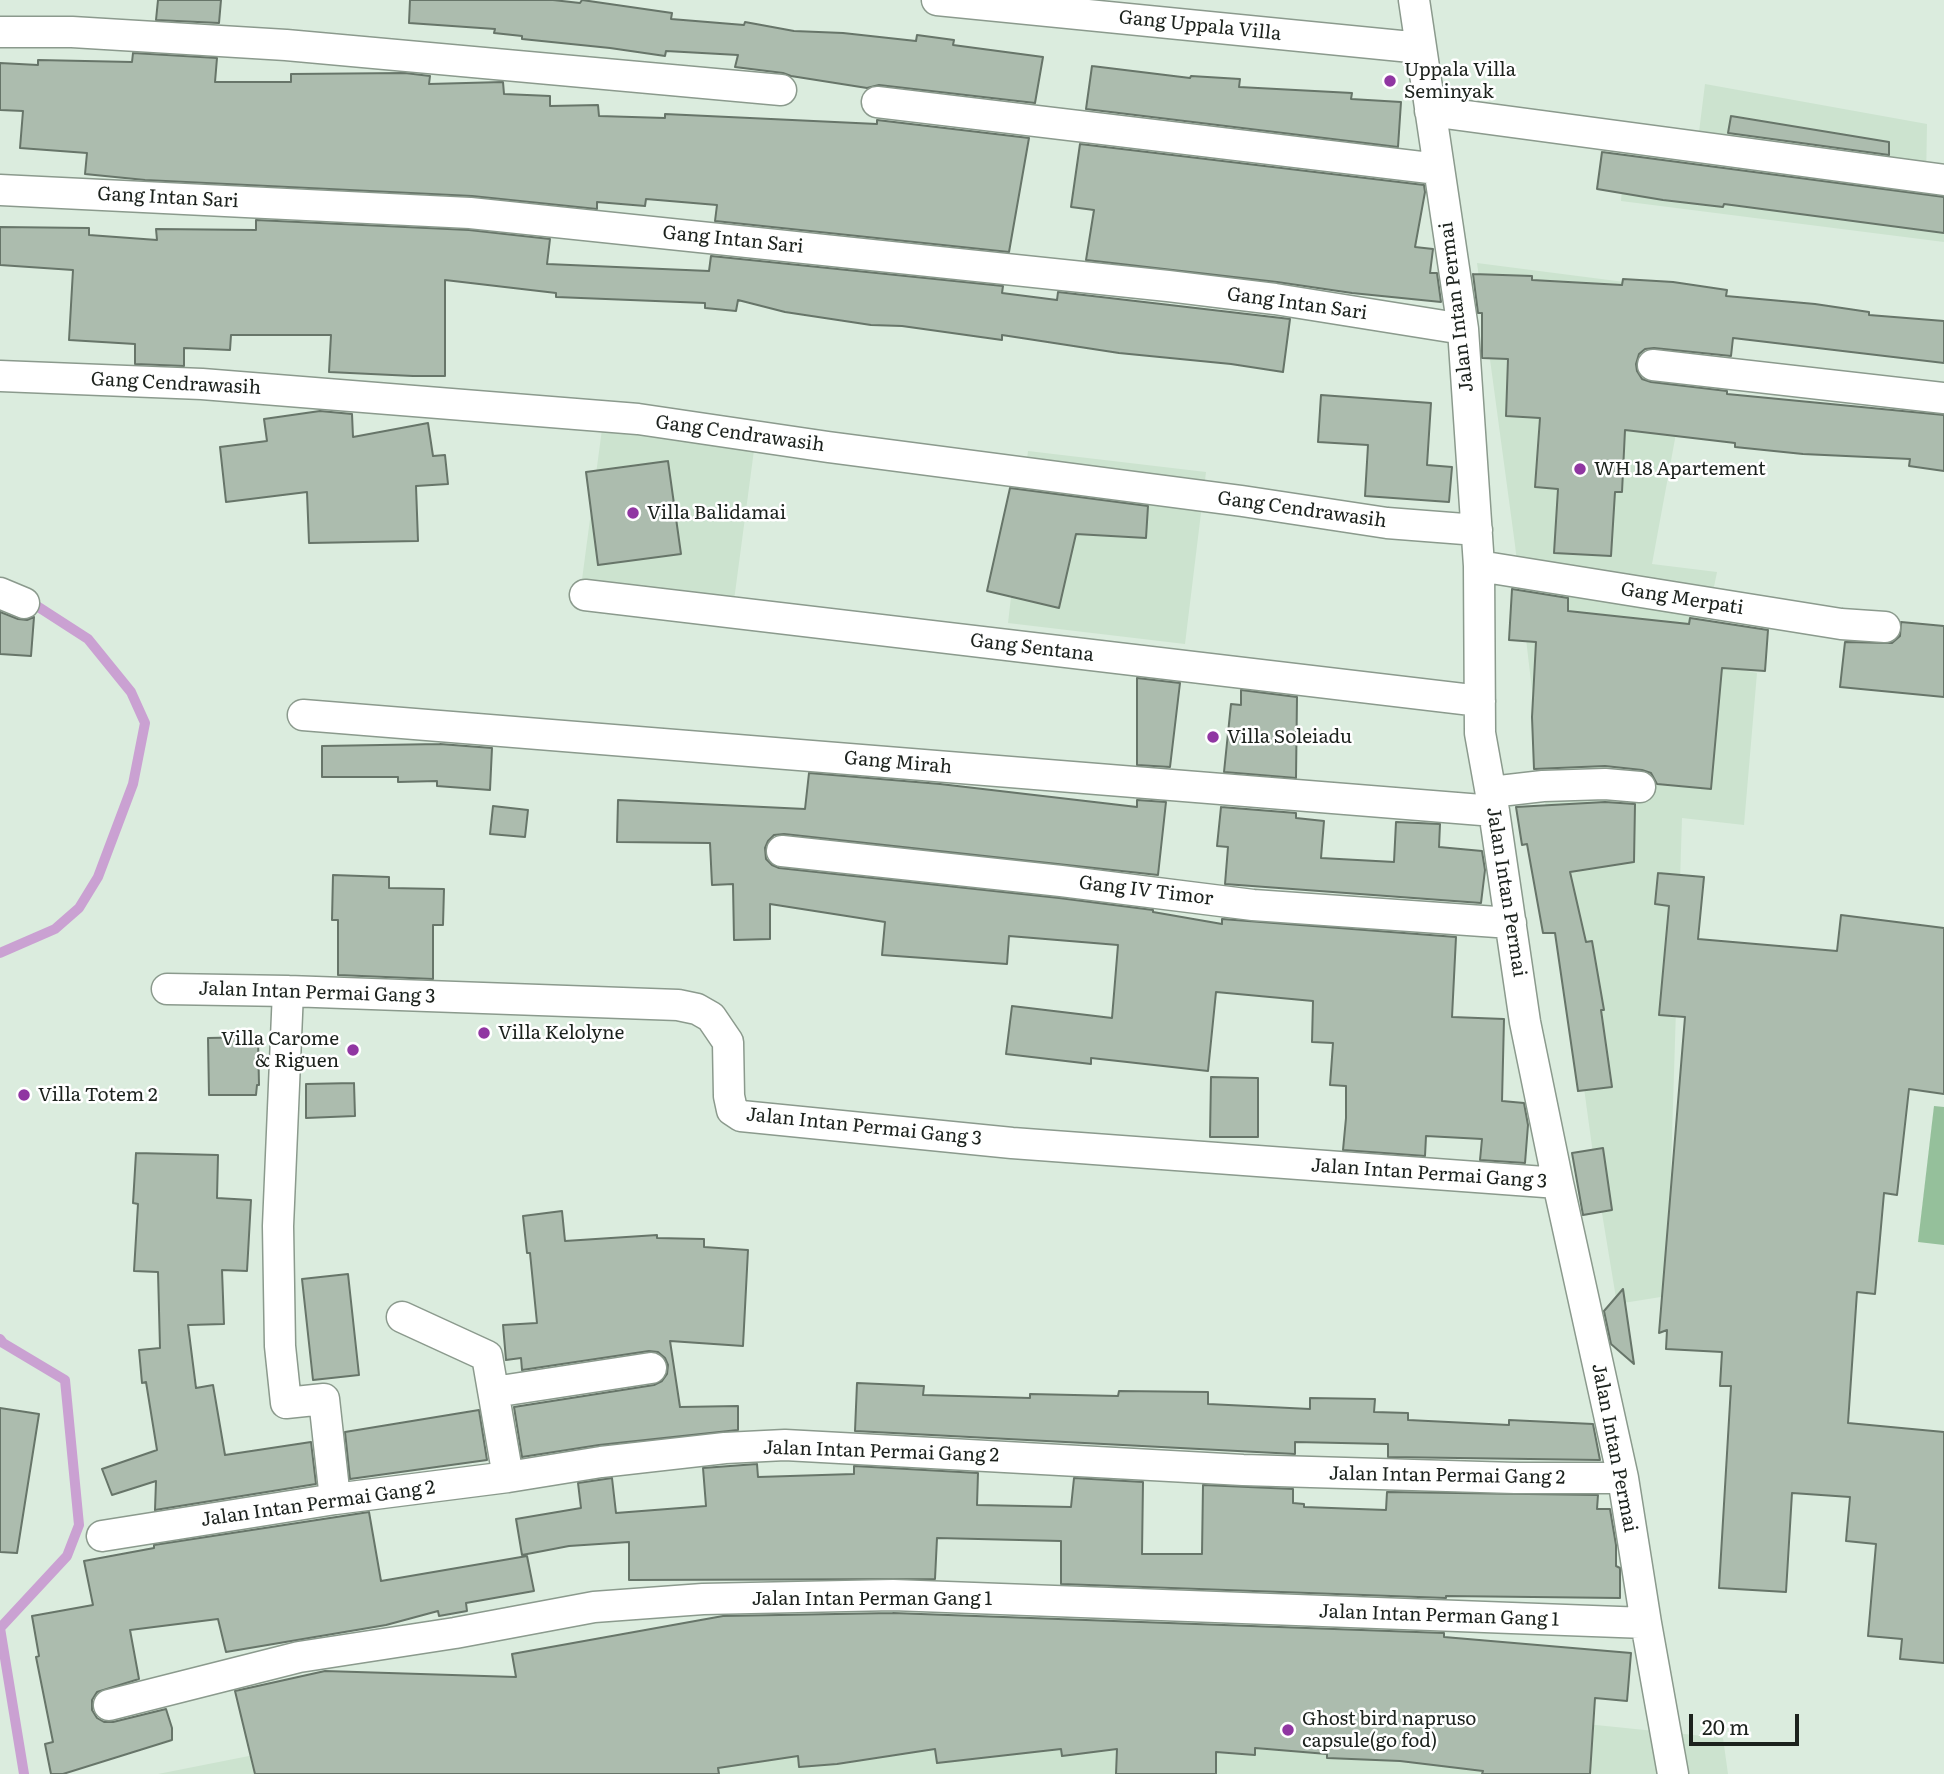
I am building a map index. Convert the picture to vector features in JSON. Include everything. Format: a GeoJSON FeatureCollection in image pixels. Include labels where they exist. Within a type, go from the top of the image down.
{"type":"FeatureCollection","features":[{"type":"Feature","properties":{"kind":"street","name":"Gang Uppala Villa"},"geometry":{"type":"LineString","coordinates":[[937,0],[1421,48]]}},
{"type":"Feature","properties":{"kind":"street","name":"Jalan Intan Permai"},"geometry":{"type":"LineString","coordinates":[[1414,0],[1464,329],[1479,566],[1480,733],[1525,1022],[1623,1478],[1673,1774]]}},
{"type":"Feature","properties":{"kind":"street"},"geometry":{"type":"LineString","coordinates":[[0,32],[72,32],[286,45],[780,90]]}},
{"type":"Feature","properties":{"kind":"street"},"geometry":{"type":"LineString","coordinates":[[877,102],[1438,169]]}},
{"type":"Feature","properties":{"kind":"street"},"geometry":{"type":"LineString","coordinates":[[1430,111],[1944,180]]}},
{"type":"Feature","properties":{"kind":"street","name":"Gang Intan Sari"},"geometry":{"type":"LineString","coordinates":[[0,190],[470,212],[1275,299],[1464,329]]}},
{"type":"Feature","properties":{"kind":"street"},"geometry":{"type":"LineString","coordinates":[[1653,365],[1944,398]]}},
{"type":"Feature","properties":{"kind":"street","name":"Gang Cendrawasih"},"geometry":{"type":"LineString","coordinates":[[0,376],[202,384],[638,419],[1387,523],[1477,530]]}},
{"type":"Feature","properties":{"kind":"street","name":"Gang Merpati"},"geometry":{"type":"LineString","coordinates":[[1479,566],[1841,624],[1885,627]]}},
{"type":"Feature","properties":{"kind":"street","name":"Gang Sentana"},"geometry":{"type":"LineString","coordinates":[[584,596],[1480,701]]}},
{"type":"Feature","properties":{"kind":"street","name":"Gang Mirah"},"geometry":{"type":"LineString","coordinates":[[303,715],[1492,802],[1543,786],[1605,784],[1640,787]]}},
{"type":"Feature","properties":{"kind":"street","name":"Gang IV Timor"},"geometry":{"type":"LineString","coordinates":[[782,851],[1253,905],[1511,923]]}},
{"type":"Feature","properties":{"kind":"street","name":"Jalan Intan Permai Gang 3"},"geometry":{"type":"LineString","coordinates":[[167,989],[678,1005],[697,1009],[711,1017],[729,1042],[729,1096],[732,1110],[741,1116],[1012,1143],[1558,1183]]}},
{"type":"Feature","properties":{"kind":"street"},"geometry":{"type":"LineString","coordinates":[[288,991],[278,1226],[280,1346],[286,1403],[324,1398],[335,1499]]}},
{"type":"Feature","properties":{"kind":"street"},"geometry":{"type":"LineString","coordinates":[[402,1317],[487,1356],[508,1477]]}},
{"type":"Feature","properties":{"kind":"street"},"geometry":{"type":"LineString","coordinates":[[494,1392],[651,1368]]}},
{"type":"Feature","properties":{"kind":"street","name":"Jalan Intan Permai Gang 2"},"geometry":{"type":"LineString","coordinates":[[102,1536],[335,1499],[508,1477],[657,1454],[785,1445],[1243,1470],[1516,1478],[1623,1478]]}},
{"type":"Feature","properties":{"kind":"street","name":"Jalan Intan Perman Gang 1"},"geometry":{"type":"LineString","coordinates":[[109,1706],[299,1657],[455,1633],[594,1607],[703,1599],[893,1595],[1646,1623]]}},
{"type":"Feature","properties":{"kind":"shaded area"},"geometry":{"type":"Polygon","coordinates":[[[1705,84],[1927,124],[1926,183],[1944,186],[1944,242],[1621,201],[1625,149],[1696,156],[1705,84]]]}},
{"type":"Feature","properties":{"kind":"shaded area"},"geometry":{"type":"Polygon","coordinates":[[[1477,263],[1702,292],[1652,564],[1717,572],[1699,661],[1757,673],[1744,825],[1682,818],[1667,1296],[1617,1304],[1597,1183],[1547,818],[1515,545],[1477,263]]]}},
{"type":"Feature","properties":{"kind":"shaded area"},"geometry":{"type":"Polygon","coordinates":[[[604,414],[756,435],[733,608],[581,587],[604,414]]]}},
{"type":"Feature","properties":{"kind":"shaded area"},"geometry":{"type":"Polygon","coordinates":[[[1028,451],[1206,472],[1185,644],[1008,623],[1028,451]]]}},
{"type":"Feature","properties":{"kind":"shaded area"},"geometry":{"type":"Polygon","coordinates":[[[542,1698],[1469,1712],[1723,1738],[1728,1774],[158,1774],[542,1698]]]}},
{"type":"Feature","properties":{"kind":"green space"},"geometry":{"type":"Polygon","coordinates":[[[1934,1106],[1944,1107],[1944,1245],[1918,1242],[1934,1106]]]}},
{"type":"Feature","properties":{"kind":"building"},"geometry":{"type":"Polygon","coordinates":[[[158,0],[221,0],[219,23],[156,20],[158,0]]]}},
{"type":"Feature","properties":{"kind":"building"},"geometry":{"type":"Polygon","coordinates":[[[410,0],[553,0],[580,3],[582,0],[672,13],[671,19],[744,25],[745,22],[794,31],[916,41],[917,35],[954,40],[953,45],[1043,57],[1035,103],[879,85],[867,88],[735,67],[738,55],[666,51],[665,56],[522,39],[522,36],[494,33],[495,29],[409,23],[410,0]]]}},
{"type":"Feature","properties":{"kind":"building"},"geometry":{"type":"Polygon","coordinates":[[[133,53],[217,58],[215,82],[291,82],[291,74],[405,73],[430,76],[429,84],[503,82],[504,94],[550,96],[550,106],[598,105],[599,116],[665,118],[665,114],[877,124],[877,120],[1029,138],[1009,252],[715,221],[717,205],[646,199],[645,206],[597,202],[597,209],[472,196],[145,180],[85,174],[87,153],[20,148],[23,111],[0,110],[0,63],[38,65],[38,60],[132,62],[133,53]]]}},
{"type":"Feature","properties":{"kind":"building"},"geometry":{"type":"Polygon","coordinates":[[[1092,66],[1190,78],[1240,79],[1239,87],[1352,93],[1351,99],[1401,102],[1398,147],[1086,109],[1092,66]]]}},
{"type":"Feature","properties":{"kind":"building"},"geometry":{"type":"Polygon","coordinates":[[[1731,116],[1889,142],[1889,155],[1728,133],[1731,116]]]}},
{"type":"Feature","properties":{"kind":"building"},"geometry":{"type":"Polygon","coordinates":[[[1080,144],[1424,185],[1415,247],[1433,249],[1430,273],[1437,273],[1441,302],[1086,260],[1094,210],[1071,207],[1080,144]]]}},
{"type":"Feature","properties":{"kind":"building"},"geometry":{"type":"Polygon","coordinates":[[[1602,152],[1944,197],[1944,233],[1724,204],[1723,207],[1663,200],[1597,189],[1602,152]]]}},
{"type":"Feature","properties":{"kind":"building"},"geometry":{"type":"Polygon","coordinates":[[[256,220],[469,230],[550,239],[547,264],[709,271],[711,256],[1003,286],[1002,293],[1057,300],[1058,292],[1290,319],[1283,372],[1119,353],[1002,335],[1002,340],[902,326],[871,325],[785,312],[738,300],[736,311],[705,308],[705,303],[556,297],[556,293],[445,280],[445,376],[413,376],[329,372],[331,335],[231,335],[230,350],[184,348],[184,366],[135,364],[135,344],[69,340],[73,270],[0,265],[0,227],[89,228],[89,235],[157,240],[156,229],[256,230],[256,220]]]}},
{"type":"Feature","properties":{"kind":"building"},"geometry":{"type":"Polygon","coordinates":[[[1473,274],[1532,276],[1532,280],[1622,285],[1623,279],[1673,282],[1727,290],[1726,296],[1815,304],[1869,312],[1869,315],[1944,321],[1944,363],[1733,338],[1731,356],[1654,348],[1645,349],[1639,354],[1636,364],[1642,379],[1651,382],[1727,391],[1727,394],[1944,415],[1944,471],[1909,466],[1910,459],[1803,454],[1735,447],[1735,443],[1625,430],[1622,492],[1615,492],[1611,556],[1554,553],[1558,489],[1535,487],[1540,418],[1506,416],[1508,359],[1482,358],[1482,313],[1478,313],[1473,274]]]}},
{"type":"Feature","properties":{"kind":"building"},"geometry":{"type":"Polygon","coordinates":[[[1321,395],[1431,403],[1427,465],[1452,467],[1449,502],[1365,496],[1368,445],[1318,442],[1321,395]]]}},
{"type":"Feature","properties":{"kind":"building"},"geometry":{"type":"Polygon","coordinates":[[[320,411],[352,414],[353,437],[428,423],[433,456],[445,455],[448,484],[416,486],[418,541],[309,543],[307,492],[226,502],[220,447],[267,441],[264,419],[320,411]]]}},
{"type":"Feature","properties":{"kind":"building","name":"Villa Balidamai"},"geometry":{"type":"Polygon","coordinates":[[[668,461],[681,554],[598,565],[586,472],[668,461]]]}},
{"type":"Feature","properties":{"kind":"building"},"geometry":{"type":"Polygon","coordinates":[[[1010,488],[1148,506],[1146,538],[1076,534],[1059,608],[987,591],[1010,488]]]}},
{"type":"Feature","properties":{"kind":"building"},"geometry":{"type":"Polygon","coordinates":[[[1512,589],[1568,598],[1568,611],[1689,624],[1690,618],[1768,630],[1765,671],[1722,668],[1711,789],[1657,784],[1651,773],[1642,770],[1605,766],[1534,769],[1532,717],[1536,642],[1509,640],[1512,589]]]}},
{"type":"Feature","properties":{"kind":"building"},"geometry":{"type":"Polygon","coordinates":[[[0,612],[18,619],[27,620],[34,617],[31,656],[0,654],[0,612]]]}},
{"type":"Feature","properties":{"kind":"building"},"geometry":{"type":"Polygon","coordinates":[[[1901,622],[1944,626],[1944,697],[1840,687],[1845,642],[1892,643],[1900,636],[1901,622]]]}},
{"type":"Feature","properties":{"kind":"building"},"geometry":{"type":"Polygon","coordinates":[[[1137,678],[1180,683],[1170,767],[1137,765],[1137,678]]]}},
{"type":"Feature","properties":{"kind":"building"},"geometry":{"type":"Polygon","coordinates":[[[1241,690],[1297,697],[1296,778],[1224,772],[1231,704],[1241,705],[1241,690]]]}},
{"type":"Feature","properties":{"kind":"building"},"geometry":{"type":"Polygon","coordinates":[[[440,744],[492,748],[490,790],[437,786],[437,781],[398,782],[398,777],[322,777],[322,746],[440,744]]]}},
{"type":"Feature","properties":{"kind":"building"},"geometry":{"type":"Polygon","coordinates":[[[809,773],[940,784],[1137,807],[1137,800],[1166,802],[1158,875],[784,834],[774,835],[765,848],[766,859],[779,868],[1059,898],[1153,910],[1222,924],[1222,919],[1456,937],[1452,1017],[1504,1019],[1502,1101],[1524,1103],[1528,1125],[1525,1163],[1480,1160],[1482,1139],[1426,1136],[1425,1156],[1343,1150],[1346,1086],[1330,1085],[1333,1043],[1312,1042],[1313,1001],[1216,992],[1208,1071],[1091,1058],[1091,1064],[1006,1054],[1012,1006],[1112,1018],[1118,945],[1009,936],[1007,964],[882,955],[885,922],[770,904],[770,939],[734,940],[733,884],[712,885],[710,843],[617,842],[618,800],[805,809],[809,773]]]}},
{"type":"Feature","properties":{"kind":"building"},"geometry":{"type":"Polygon","coordinates":[[[1605,802],[1635,804],[1634,862],[1570,872],[1586,942],[1592,941],[1604,1010],[1601,1010],[1612,1087],[1578,1091],[1555,933],[1543,933],[1527,844],[1522,845],[1516,807],[1605,802]]]}},
{"type":"Feature","properties":{"kind":"building"},"geometry":{"type":"Polygon","coordinates":[[[493,806],[528,810],[525,837],[490,834],[493,806]]]}},
{"type":"Feature","properties":{"kind":"building"},"geometry":{"type":"Polygon","coordinates":[[[1221,807],[1296,813],[1296,818],[1324,821],[1321,858],[1394,862],[1396,822],[1440,824],[1439,847],[1482,851],[1485,870],[1481,903],[1225,884],[1228,847],[1217,846],[1221,807]]]}},
{"type":"Feature","properties":{"kind":"building"},"geometry":{"type":"Polygon","coordinates":[[[1658,873],[1704,877],[1698,939],[1837,951],[1841,915],[1944,928],[1944,1094],[1909,1089],[1897,1195],[1884,1193],[1875,1294],[1857,1292],[1848,1423],[1944,1432],[1944,1663],[1900,1659],[1902,1639],[1868,1636],[1876,1544],[1846,1541],[1850,1497],[1792,1493],[1786,1592],[1719,1588],[1731,1386],[1720,1386],[1722,1352],[1666,1349],[1667,1330],[1659,1333],[1685,1017],[1659,1015],[1669,906],[1655,904],[1658,873]]]}},
{"type":"Feature","properties":{"kind":"building"},"geometry":{"type":"Polygon","coordinates":[[[333,875],[389,877],[389,888],[444,889],[443,925],[433,925],[433,979],[338,975],[338,920],[332,920],[333,875]]]}},
{"type":"Feature","properties":{"kind":"building"},"geometry":{"type":"Polygon","coordinates":[[[258,1037],[259,1085],[256,1095],[209,1095],[208,1038],[258,1037]]]}},
{"type":"Feature","properties":{"kind":"building"},"geometry":{"type":"Polygon","coordinates":[[[1211,1077],[1258,1078],[1258,1137],[1210,1137],[1211,1077]]]}},
{"type":"Feature","properties":{"kind":"building"},"geometry":{"type":"Polygon","coordinates":[[[354,1083],[355,1116],[306,1118],[306,1084],[354,1083]]]}},
{"type":"Feature","properties":{"kind":"building"},"geometry":{"type":"Polygon","coordinates":[[[1603,1148],[1612,1210],[1583,1215],[1572,1153],[1603,1148]]]}},
{"type":"Feature","properties":{"kind":"building"},"geometry":{"type":"Polygon","coordinates":[[[136,1153],[218,1155],[217,1198],[251,1200],[247,1271],[222,1270],[224,1324],[188,1325],[196,1388],[213,1385],[225,1455],[311,1442],[316,1484],[155,1510],[156,1481],[112,1495],[102,1469],[157,1450],[146,1382],[142,1383],[139,1350],[160,1348],[158,1272],[134,1271],[138,1204],[133,1203],[136,1153]]]}},
{"type":"Feature","properties":{"kind":"building"},"geometry":{"type":"Polygon","coordinates":[[[562,1211],[565,1241],[657,1235],[657,1238],[704,1239],[704,1247],[748,1250],[743,1346],[670,1341],[680,1407],[738,1406],[738,1430],[599,1445],[522,1457],[514,1407],[654,1385],[662,1381],[667,1374],[668,1365],[665,1358],[658,1352],[649,1351],[522,1370],[521,1358],[506,1360],[503,1325],[537,1323],[530,1253],[527,1253],[523,1216],[562,1211]]]}},
{"type":"Feature","properties":{"kind":"building"},"geometry":{"type":"Polygon","coordinates":[[[348,1274],[359,1375],[313,1380],[302,1279],[348,1274]]]}},
{"type":"Feature","properties":{"kind":"building"},"geometry":{"type":"Polygon","coordinates":[[[1623,1289],[1634,1364],[1611,1344],[1604,1311],[1623,1289]]]}},
{"type":"Feature","properties":{"kind":"building"},"geometry":{"type":"Polygon","coordinates":[[[857,1383],[924,1386],[923,1395],[1030,1398],[1030,1394],[1118,1396],[1119,1391],[1208,1392],[1208,1404],[1310,1409],[1310,1398],[1375,1399],[1374,1412],[1408,1413],[1408,1420],[1509,1425],[1509,1420],[1593,1424],[1600,1460],[1388,1457],[1388,1444],[1295,1442],[1295,1454],[855,1431],[857,1383]]]}},
{"type":"Feature","properties":{"kind":"building"},"geometry":{"type":"Polygon","coordinates":[[[0,1408],[39,1414],[17,1553],[0,1552],[0,1408]]]}},
{"type":"Feature","properties":{"kind":"building"},"geometry":{"type":"Polygon","coordinates":[[[479,1410],[487,1460],[350,1479],[345,1432],[479,1410]]]}},
{"type":"Feature","properties":{"kind":"building"},"geometry":{"type":"Polygon","coordinates":[[[757,1464],[758,1477],[854,1474],[854,1466],[978,1473],[977,1505],[1071,1507],[1074,1478],[1143,1482],[1142,1554],[1202,1554],[1203,1485],[1293,1489],[1293,1503],[1304,1504],[1304,1507],[1386,1510],[1387,1492],[1598,1495],[1597,1509],[1610,1509],[1616,1545],[1616,1566],[1620,1568],[1620,1598],[1446,1598],[1061,1584],[1061,1541],[937,1538],[935,1579],[629,1580],[629,1542],[569,1546],[522,1555],[516,1519],[581,1508],[578,1483],[612,1478],[616,1513],[706,1506],[703,1468],[757,1464]]]}},
{"type":"Feature","properties":{"kind":"building"},"geometry":{"type":"Polygon","coordinates":[[[369,1512],[381,1581],[527,1556],[534,1591],[466,1603],[467,1611],[439,1616],[438,1611],[386,1625],[226,1652],[218,1619],[130,1630],[139,1679],[97,1692],[92,1700],[92,1710],[97,1718],[104,1722],[113,1722],[166,1709],[172,1728],[172,1740],[63,1774],[51,1774],[45,1744],[53,1742],[36,1657],[39,1656],[32,1616],[93,1605],[84,1561],[154,1548],[154,1545],[369,1512]]]}},
{"type":"Feature","properties":{"kind":"building"},"geometry":{"type":"Polygon","coordinates":[[[893,1613],[1444,1633],[1444,1637],[1631,1653],[1627,1701],[1595,1698],[1590,1774],[1482,1774],[1483,1771],[1400,1761],[1327,1758],[1327,1754],[1255,1748],[1255,1755],[1216,1752],[1216,1774],[1116,1774],[1117,1749],[1062,1756],[1061,1749],[937,1763],[935,1749],[799,1767],[798,1756],[718,1768],[719,1774],[255,1774],[235,1691],[325,1671],[516,1677],[512,1654],[723,1616],[893,1613]]]}},
{"type":"Feature","properties":{"kind":"waterway"},"geometry":{"type":"LineString","coordinates":[[0,953],[55,929],[79,908],[98,877],[133,784],[145,723],[131,692],[88,639],[26,599]]}},
{"type":"Feature","properties":{"kind":"waterway"},"geometry":{"type":"LineString","coordinates":[[0,1339],[65,1380],[79,1525],[67,1556],[0,1628],[24,1774]]}},
{"type":"Feature","properties":{"kind":"place","name":"Uppala Villa Seminyak"},"geometry":{"type":"Point","coordinates":[1390,81]}},
{"type":"Feature","properties":{"kind":"place","name":"WH 18 Apartement"},"geometry":{"type":"Point","coordinates":[1580,469]}},
{"type":"Feature","properties":{"kind":"place","name":"Villa Balidamai"},"geometry":{"type":"Point","coordinates":[633,513]}},
{"type":"Feature","properties":{"kind":"place","name":"Villa Soleiadu"},"geometry":{"type":"Point","coordinates":[1213,737]}},
{"type":"Feature","properties":{"kind":"place","name":"Villa Kelolyne"},"geometry":{"type":"Point","coordinates":[484,1033]}},
{"type":"Feature","properties":{"kind":"place","name":"Villa Carome & Riguen"},"geometry":{"type":"Point","coordinates":[353,1050]}},
{"type":"Feature","properties":{"kind":"place","name":"Villa Totem 2"},"geometry":{"type":"Point","coordinates":[24,1095]}},
{"type":"Feature","properties":{"kind":"place","name":"Ghost bird napruso capsule(go fod)"},"geometry":{"type":"Point","coordinates":[1288,1730]}}]}
